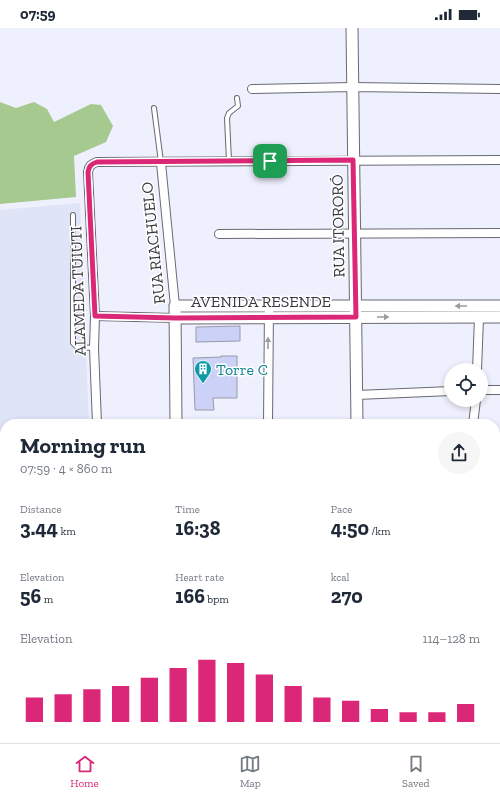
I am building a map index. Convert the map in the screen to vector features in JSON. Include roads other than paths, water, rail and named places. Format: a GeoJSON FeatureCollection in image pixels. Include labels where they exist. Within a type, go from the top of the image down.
{"type":"FeatureCollection","features":[{"type":"Feature","properties":{"kind":"street","name":"RUA ITORORÓ"},"geometry":{"type":"LineString","coordinates":[[352,28],[357,419]]}},
{"type":"Feature","properties":{"kind":"street"},"geometry":{"type":"LineString","coordinates":[[252,90],[352,87],[500,89]]}},
{"type":"Feature","properties":{"kind":"street"},"geometry":{"type":"LineString","coordinates":[[161,163],[353,160],[500,160]]}},
{"type":"Feature","properties":{"kind":"street","name":"ALAMEDA TUIUTI"},"geometry":{"type":"LineString","coordinates":[[97,419],[94,348],[95,316],[88,172],[89,167],[97,162],[161,163]]}},
{"type":"Feature","properties":{"kind":"street","name":"RUA RIACHUELO"},"geometry":{"type":"LineString","coordinates":[[161,163],[176,318],[176,419]]}},
{"type":"Feature","properties":{"kind":"street"},"geometry":{"type":"LineString","coordinates":[[219,234],[500,233]]}},
{"type":"Feature","properties":{"kind":"street","name":"AVENIDA RESENDE"},"geometry":{"type":"LineString","coordinates":[[175,306],[269,312],[356,312],[500,306]]}},
{"type":"Feature","properties":{"kind":"street"},"geometry":{"type":"LineString","coordinates":[[268,419],[269,312]]}},
{"type":"Feature","properties":{"kind":"street","name":"AVENIDA RESENDE"},"geometry":{"type":"LineString","coordinates":[[95,316],[176,318],[269,312]]}},
{"type":"Feature","properties":{"kind":"street","name":"AVENIDA RESENDE"},"geometry":{"type":"LineString","coordinates":[[356,312],[479,318],[500,317]]}},
{"type":"Feature","properties":{"kind":"street"},"geometry":{"type":"LineString","coordinates":[[477,363],[479,318]]}},
{"type":"Feature","properties":{"kind":"street"},"geometry":{"type":"LineString","coordinates":[[488,390],[500,390]]}},
{"type":"Feature","properties":{"kind":"street"},"geometry":{"type":"LineString","coordinates":[[357,395],[444,391]]}},
{"type":"Feature","properties":{"kind":"street"},"geometry":{"type":"LineString","coordinates":[[474,419],[475,407]]}},
{"type":"Feature","properties":{"kind":"lane"},"geometry":{"type":"LineString","coordinates":[[229,162],[227,118],[229,113],[238,106],[237,98]]}},
{"type":"Feature","properties":{"kind":"lane","name":"RUA RIACHUELO"},"geometry":{"type":"LineString","coordinates":[[154,108],[161,163]]}},
{"type":"Feature","properties":{"kind":"lane"},"geometry":{"type":"LineString","coordinates":[[73,215],[73,343],[77,347],[94,348]]}},
{"type":"Feature","properties":{"kind":"place","name":"Torre C"},"geometry":{"type":"Point","coordinates":[203,384]}}]}
